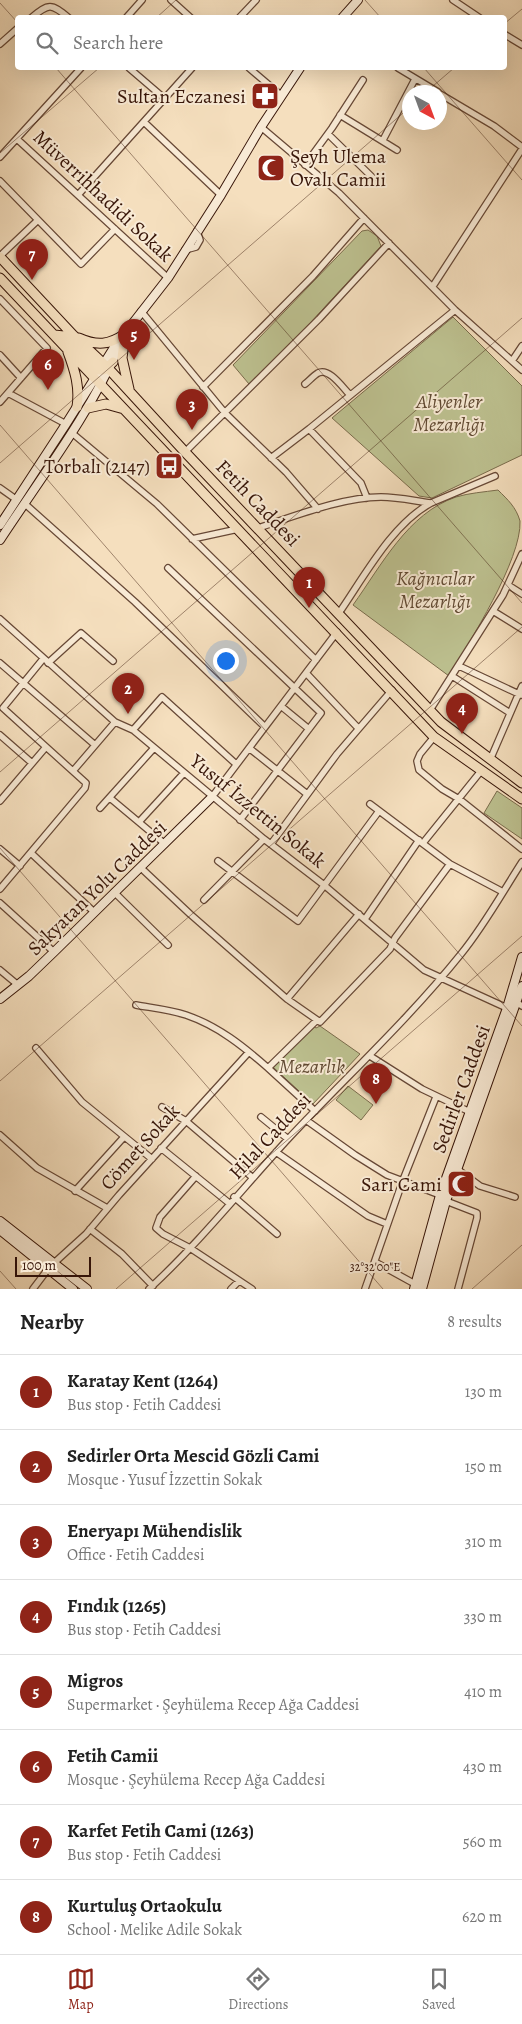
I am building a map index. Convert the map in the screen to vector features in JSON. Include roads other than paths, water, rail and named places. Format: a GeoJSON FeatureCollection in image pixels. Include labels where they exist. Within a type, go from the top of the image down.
{"type":"FeatureCollection","features":[{"type":"Feature","properties":{"kind":"main road","name":"Fetih Caddesi"},"geometry":{"type":"LineString","coordinates":[[0,256],[441,722],[522,783]]}},
{"type":"Feature","properties":{"kind":"main road","name":"Fetih Caddesi"},"geometry":{"type":"LineString","coordinates":[[0,278],[66,348],[105,369]]}},
{"type":"Feature","properties":{"kind":"main road"},"geometry":{"type":"LineString","coordinates":[[74,335],[95,344],[106,344],[116,341],[125,334]]}},
{"type":"Feature","properties":{"kind":"main road"},"geometry":{"type":"LineString","coordinates":[[125,334],[122,358],[130,392]]}},
{"type":"Feature","properties":{"kind":"main road"},"geometry":{"type":"LineString","coordinates":[[54,335],[64,336],[105,369],[138,405],[149,413]]}},
{"type":"Feature","properties":{"kind":"main road"},"geometry":{"type":"LineString","coordinates":[[66,348],[78,380],[78,407]]}},
{"type":"Feature","properties":{"kind":"main road","name":"Fetih Caddesi"},"geometry":{"type":"LineString","coordinates":[[105,369],[102,386],[434,736],[522,800]]}},
{"type":"Feature","properties":{"kind":"main road"},"geometry":{"type":"LineString","coordinates":[[88,408],[106,404],[126,410]]}},
{"type":"Feature","properties":{"kind":"street"},"geometry":{"type":"LineString","coordinates":[[129,15],[142,0]]}},
{"type":"Feature","properties":{"kind":"street"},"geometry":{"type":"LineString","coordinates":[[171,0],[188,15]]}},
{"type":"Feature","properties":{"kind":"street"},"geometry":{"type":"LineString","coordinates":[[242,15],[256,0]]}},
{"type":"Feature","properties":{"kind":"street"},"geometry":{"type":"LineString","coordinates":[[345,15],[358,0]]}},
{"type":"Feature","properties":{"kind":"street"},"geometry":{"type":"LineString","coordinates":[[453,0],[476,15]]}},
{"type":"Feature","properties":{"kind":"street"},"geometry":{"type":"LineString","coordinates":[[34,15],[42,8],[49,6],[57,8],[65,15]]}},
{"type":"Feature","properties":{"kind":"street"},"geometry":{"type":"LineString","coordinates":[[0,44],[15,31]]}},
{"type":"Feature","properties":{"kind":"street"},"geometry":{"type":"LineString","coordinates":[[507,36],[522,45]]}},
{"type":"Feature","properties":{"kind":"street","name":"Müverrihhadidi Sokak"},"geometry":{"type":"LineString","coordinates":[[0,157],[79,70]]}},
{"type":"Feature","properties":{"kind":"street"},"geometry":{"type":"LineString","coordinates":[[131,70],[164,98]]}},
{"type":"Feature","properties":{"kind":"street"},"geometry":{"type":"LineString","coordinates":[[78,195],[190,70]]}},
{"type":"Feature","properties":{"kind":"street"},"geometry":{"type":"LineString","coordinates":[[251,70],[282,96]]}},
{"type":"Feature","properties":{"kind":"street"},"geometry":{"type":"LineString","coordinates":[[0,540],[66,424],[105,369],[141,311],[168,278],[221,195],[261,127],[299,70]]}},
{"type":"Feature","properties":{"kind":"street"},"geometry":{"type":"LineString","coordinates":[[401,70],[425,85]]}},
{"type":"Feature","properties":{"kind":"street"},"geometry":{"type":"LineString","coordinates":[[383,140],[415,79]]}},
{"type":"Feature","properties":{"kind":"street"},"geometry":{"type":"LineString","coordinates":[[305,165],[328,134],[363,80]]}},
{"type":"Feature","properties":{"kind":"street"},"geometry":{"type":"LineString","coordinates":[[433,286],[522,148],[494,126],[447,98]]}},
{"type":"Feature","properties":{"kind":"street"},"geometry":{"type":"LineString","coordinates":[[340,115],[397,150]]}},
{"type":"Feature","properties":{"kind":"street"},"geometry":{"type":"LineString","coordinates":[[144,122],[221,195]]}},
{"type":"Feature","properties":{"kind":"street"},"geometry":{"type":"LineString","coordinates":[[261,127],[364,218],[455,310],[522,370]]}},
{"type":"Feature","properties":{"kind":"street"},"geometry":{"type":"LineString","coordinates":[[328,134],[372,178]]}},
{"type":"Feature","properties":{"kind":"street","name":"Müverrihhadidi Sokak"},"geometry":{"type":"LineString","coordinates":[[17,139],[168,278]]}},
{"type":"Feature","properties":{"kind":"street"},"geometry":{"type":"LineString","coordinates":[[0,181],[81,264],[115,229]]}},
{"type":"Feature","properties":{"kind":"street"},"geometry":{"type":"LineString","coordinates":[[203,386],[313,276],[364,218]]}},
{"type":"Feature","properties":{"kind":"street"},"geometry":{"type":"LineString","coordinates":[[0,256],[38,220]]}},
{"type":"Feature","properties":{"kind":"street"},"geometry":{"type":"LineString","coordinates":[[185,452],[319,319],[389,243]]}},
{"type":"Feature","properties":{"kind":"street"},"geometry":{"type":"LineString","coordinates":[[0,299],[47,348],[0,402]]}},
{"type":"Feature","properties":{"kind":"street"},"geometry":{"type":"LineString","coordinates":[[271,458],[455,310]]}},
{"type":"Feature","properties":{"kind":"street"},"geometry":{"type":"LineString","coordinates":[[141,311],[225,412],[318,509]]}},
{"type":"Feature","properties":{"kind":"street"},"geometry":{"type":"LineString","coordinates":[[512,362],[522,346]]}},
{"type":"Feature","properties":{"kind":"street"},"geometry":{"type":"LineString","coordinates":[[0,355],[20,378]]}},
{"type":"Feature","properties":{"kind":"street"},"geometry":{"type":"LineString","coordinates":[[305,384],[319,372],[323,372],[330,374],[350,395]]}},
{"type":"Feature","properties":{"kind":"street"},"geometry":{"type":"LineString","coordinates":[[0,525],[20,502],[72,433],[102,386]]}},
{"type":"Feature","properties":{"kind":"street"},"geometry":{"type":"LineString","coordinates":[[8,393],[66,424]]}},
{"type":"Feature","properties":{"kind":"street"},"geometry":{"type":"LineString","coordinates":[[309,429],[361,483],[367,498]]}},
{"type":"Feature","properties":{"kind":"street"},"geometry":{"type":"LineString","coordinates":[[72,433],[157,504],[316,660]]}},
{"type":"Feature","properties":{"kind":"street"},"geometry":{"type":"LineString","coordinates":[[339,613],[388,542],[409,519],[431,503],[495,476]]}},
{"type":"Feature","properties":{"kind":"street"},"geometry":{"type":"LineString","coordinates":[[0,488],[20,502],[135,602],[265,727]]}},
{"type":"Feature","properties":{"kind":"street"},"geometry":{"type":"LineString","coordinates":[[258,528],[318,509],[367,498],[382,497],[431,503]]}},
{"type":"Feature","properties":{"kind":"street"},"geometry":{"type":"LineString","coordinates":[[192,539],[239,529]]}},
{"type":"Feature","properties":{"kind":"street"},"geometry":{"type":"LineString","coordinates":[[430,710],[493,612],[522,554]]}},
{"type":"Feature","properties":{"kind":"street"},"geometry":{"type":"LineString","coordinates":[[168,568],[321,713],[240,820]]}},
{"type":"Feature","properties":{"kind":"street"},"geometry":{"type":"LineString","coordinates":[[508,585],[522,594]]}},
{"type":"Feature","properties":{"kind":"street"},"geometry":{"type":"LineString","coordinates":[[493,612],[522,629]]}},
{"type":"Feature","properties":{"kind":"street","name":"Yusuf İzzettin Sokak"},"geometry":{"type":"LineString","coordinates":[[0,620],[115,722],[133,730],[240,820],[360,914],[424,970],[507,1008]]}},
{"type":"Feature","properties":{"kind":"street"},"geometry":{"type":"LineString","coordinates":[[212,797],[337,632]]}},
{"type":"Feature","properties":{"kind":"street"},"geometry":{"type":"LineString","coordinates":[[1,887],[85,788],[86,783],[3,708],[23,683],[45,661],[81,633],[113,661]]}},
{"type":"Feature","properties":{"kind":"street"},"geometry":{"type":"LineString","coordinates":[[0,663],[95,745]]}},
{"type":"Feature","properties":{"kind":"street"},"geometry":{"type":"LineString","coordinates":[[459,666],[520,694]]}},
{"type":"Feature","properties":{"kind":"street"},"geometry":{"type":"LineString","coordinates":[[306,673],[358,728]]}},
{"type":"Feature","properties":{"kind":"street"},"geometry":{"type":"LineString","coordinates":[[452,676],[510,713]]}},
{"type":"Feature","properties":{"kind":"street"},"geometry":{"type":"LineString","coordinates":[[490,760],[522,686]]}},
{"type":"Feature","properties":{"kind":"street"},"geometry":{"type":"LineString","coordinates":[[271,844],[337,754],[392,690]]}},
{"type":"Feature","properties":{"kind":"street"},"geometry":{"type":"LineString","coordinates":[[133,730],[162,697],[236,764]]}},
{"type":"Feature","properties":{"kind":"street"},"geometry":{"type":"LineString","coordinates":[[281,706],[309,729]]}},
{"type":"Feature","properties":{"kind":"street"},"geometry":{"type":"LineString","coordinates":[[73,771],[115,722]]}},
{"type":"Feature","properties":{"kind":"street"},"geometry":{"type":"LineString","coordinates":[[0,735],[32,764]]}},
{"type":"Feature","properties":{"kind":"street"},"geometry":{"type":"LineString","coordinates":[[434,736],[416,761],[419,770],[442,789],[459,799],[522,850]]}},
{"type":"Feature","properties":{"kind":"street"},"geometry":{"type":"LineString","coordinates":[[0,801],[46,747]]}},
{"type":"Feature","properties":{"kind":"street"},"geometry":{"type":"LineString","coordinates":[[100,808],[154,748]]}},
{"type":"Feature","properties":{"kind":"street"},"geometry":{"type":"LineString","coordinates":[[249,748],[307,794]]}},
{"type":"Feature","properties":{"kind":"street"},"geometry":{"type":"LineString","coordinates":[[365,919],[421,842],[481,771]]}},
{"type":"Feature","properties":{"kind":"street"},"geometry":{"type":"LineString","coordinates":[[139,822],[184,773]]}},
{"type":"Feature","properties":{"kind":"street","name":"Sakyatan Yolu Caddesi"},"geometry":{"type":"LineString","coordinates":[[0,999],[54,952],[212,797]]}},
{"type":"Feature","properties":{"kind":"street"},"geometry":{"type":"LineString","coordinates":[[110,798],[165,844]]}},
{"type":"Feature","properties":{"kind":"street"},"geometry":{"type":"LineString","coordinates":[[370,804],[450,864],[503,892]]}},
{"type":"Feature","properties":{"kind":"street"},"geometry":{"type":"LineString","coordinates":[[218,860],[231,872],[298,921],[379,811]]}},
{"type":"Feature","properties":{"kind":"street"},"geometry":{"type":"LineString","coordinates":[[204,900],[264,839]]}},
{"type":"Feature","properties":{"kind":"street"},"geometry":{"type":"LineString","coordinates":[[0,849],[20,866]]}},
{"type":"Feature","properties":{"kind":"street"},"geometry":{"type":"LineString","coordinates":[[31,853],[94,912]]}},
{"type":"Feature","properties":{"kind":"street","name":"Hilal Caddesi"},"geometry":{"type":"LineString","coordinates":[[151,1287],[190,1248],[234,1197],[306,1120],[370,1056],[462,953],[522,862]]}},
{"type":"Feature","properties":{"kind":"street"},"geometry":{"type":"LineString","coordinates":[[140,867],[190,914],[287,999],[320,1022],[393,944],[395,938],[450,864]]}},
{"type":"Feature","properties":{"kind":"street"},"geometry":{"type":"LineString","coordinates":[[114,892],[168,945]]}},
{"type":"Feature","properties":{"kind":"street"},"geometry":{"type":"LineString","coordinates":[[0,903],[54,952]]}},
{"type":"Feature","properties":{"kind":"street"},"geometry":{"type":"LineString","coordinates":[[287,999],[360,914]]}},
{"type":"Feature","properties":{"kind":"street","name":"Sedirler Caddesi"},"geometry":{"type":"LineString","coordinates":[[417,1287],[470,1112],[507,1008],[522,957]]}},
{"type":"Feature","properties":{"kind":"street"},"geometry":{"type":"LineString","coordinates":[[0,970],[18,985]]}},
{"type":"Feature","properties":{"kind":"street","name":"Sedirler Caddesi"},"geometry":{"type":"LineString","coordinates":[[443,1198],[457,1169],[519,1004],[522,986]]}},
{"type":"Feature","properties":{"kind":"street"},"geometry":{"type":"LineString","coordinates":[[507,1008],[519,1004]]}},
{"type":"Feature","properties":{"kind":"street"},"geometry":{"type":"LineString","coordinates":[[136,1005],[185,1014],[211,1026],[249,1052],[315,1111]]}},
{"type":"Feature","properties":{"kind":"street"},"geometry":{"type":"LineString","coordinates":[[268,1068],[317,1020]]}},
{"type":"Feature","properties":{"kind":"street"},"geometry":{"type":"LineString","coordinates":[[36,1048],[82,1102],[152,1159]]}},
{"type":"Feature","properties":{"kind":"street","name":"Cömet Sokak"},"geometry":{"type":"LineString","coordinates":[[54,1263],[90,1229],[249,1052]]}},
{"type":"Feature","properties":{"kind":"street"},"geometry":{"type":"LineString","coordinates":[[370,1056],[436,1097],[470,1112]]}},
{"type":"Feature","properties":{"kind":"street"},"geometry":{"type":"LineString","coordinates":[[365,1289],[403,1180],[436,1097]]}},
{"type":"Feature","properties":{"kind":"street"},"geometry":{"type":"LineString","coordinates":[[162,1107],[186,1121],[253,1178]]}},
{"type":"Feature","properties":{"kind":"street"},"geometry":{"type":"LineString","coordinates":[[261,1117],[288,1139]]}},
{"type":"Feature","properties":{"kind":"street"},"geometry":{"type":"LineString","coordinates":[[306,1120],[387,1175],[403,1180],[477,1213],[458,1289]]}},
{"type":"Feature","properties":{"kind":"street"},"geometry":{"type":"LineString","coordinates":[[0,1136],[37,1168],[108,1208]]}},
{"type":"Feature","properties":{"kind":"street"},"geometry":{"type":"LineString","coordinates":[[75,1191],[124,1138]]}},
{"type":"Feature","properties":{"kind":"street"},"geometry":{"type":"LineString","coordinates":[[161,1148],[229,1203]]}},
{"type":"Feature","properties":{"kind":"street"},"geometry":{"type":"LineString","coordinates":[[276,1152],[368,1216],[387,1224]]}},
{"type":"Feature","properties":{"kind":"street"},"geometry":{"type":"LineString","coordinates":[[457,1169],[480,1186],[516,1196]]}},
{"type":"Feature","properties":{"kind":"street"},"geometry":{"type":"LineString","coordinates":[[196,1176],[160,1217],[156,1226],[163,1234],[190,1248],[252,1289]]}},
{"type":"Feature","properties":{"kind":"street"},"geometry":{"type":"LineString","coordinates":[[234,1197],[278,1234]]}},
{"type":"Feature","properties":{"kind":"street"},"geometry":{"type":"LineString","coordinates":[[0,1221],[87,1289]]}},
{"type":"Feature","properties":{"kind":"street"},"geometry":{"type":"LineString","coordinates":[[90,1229],[122,1254],[151,1287]]}},
{"type":"Feature","properties":{"kind":"street"},"geometry":{"type":"LineString","coordinates":[[0,1230],[73,1289]]}},
{"type":"Feature","properties":{"kind":"street"},"geometry":{"type":"LineString","coordinates":[[375,1262],[417,1287]]}},
{"type":"Feature","properties":{"kind":"street"},"geometry":{"type":"LineString","coordinates":[[33,1289],[48,1269]]}},
{"type":"Feature","properties":{"kind":"street"},"geometry":{"type":"LineString","coordinates":[[231,1289],[239,1281]]}},
{"type":"Feature","properties":{"kind":"place","name":"Sultan Eczanesi"},"geometry":{"type":"Point","coordinates":[265,96]}},
{"type":"Feature","properties":{"kind":"place","name":"Şeyh Ulema Ovalı Camii"},"geometry":{"type":"Point","coordinates":[271,168]}},
{"type":"Feature","properties":{"kind":"place","name":"Karfet Fetih Cami (1263)"},"geometry":{"type":"Point","coordinates":[32,280]}},
{"type":"Feature","properties":{"kind":"place","name":"Migros"},"geometry":{"type":"Point","coordinates":[134,360]}},
{"type":"Feature","properties":{"kind":"place","name":"Fetih Camii"},"geometry":{"type":"Point","coordinates":[48,390]}},
{"type":"Feature","properties":{"kind":"place","name":"Eneryapı Mühendislik"},"geometry":{"type":"Point","coordinates":[192,430]}},
{"type":"Feature","properties":{"kind":"place","name":"Torbalı (2147)"},"geometry":{"type":"Point","coordinates":[169,466]}},
{"type":"Feature","properties":{"kind":"place","name":"Karatay Kent (1264)"},"geometry":{"type":"Point","coordinates":[309,608]}},
{"type":"Feature","properties":{"kind":"place","name":"Sedirler Orta Mescid Gözli Cami"},"geometry":{"type":"Point","coordinates":[128,714]}},
{"type":"Feature","properties":{"kind":"place","name":"Fındık (1265)"},"geometry":{"type":"Point","coordinates":[462,734]}},
{"type":"Feature","properties":{"kind":"place","name":"Kurtuluş Ortaokulu"},"geometry":{"type":"Point","coordinates":[376,1104]}},
{"type":"Feature","properties":{"kind":"place","name":"Sarı Cami"},"geometry":{"type":"Point","coordinates":[461,1184]}},
{"type":"Feature","properties":{"kind":"park label","name":"Aliyenler Mezarlığı"},"geometry":{"type":"Point","coordinates":[449,412]}},
{"type":"Feature","properties":{"kind":"park label","name":"Kağnıcılar Mezarlığı"},"geometry":{"type":"Point","coordinates":[435,590]}},
{"type":"Feature","properties":{"kind":"park label","name":"Mezarlık"},"geometry":{"type":"Point","coordinates":[312,1066]}}]}
